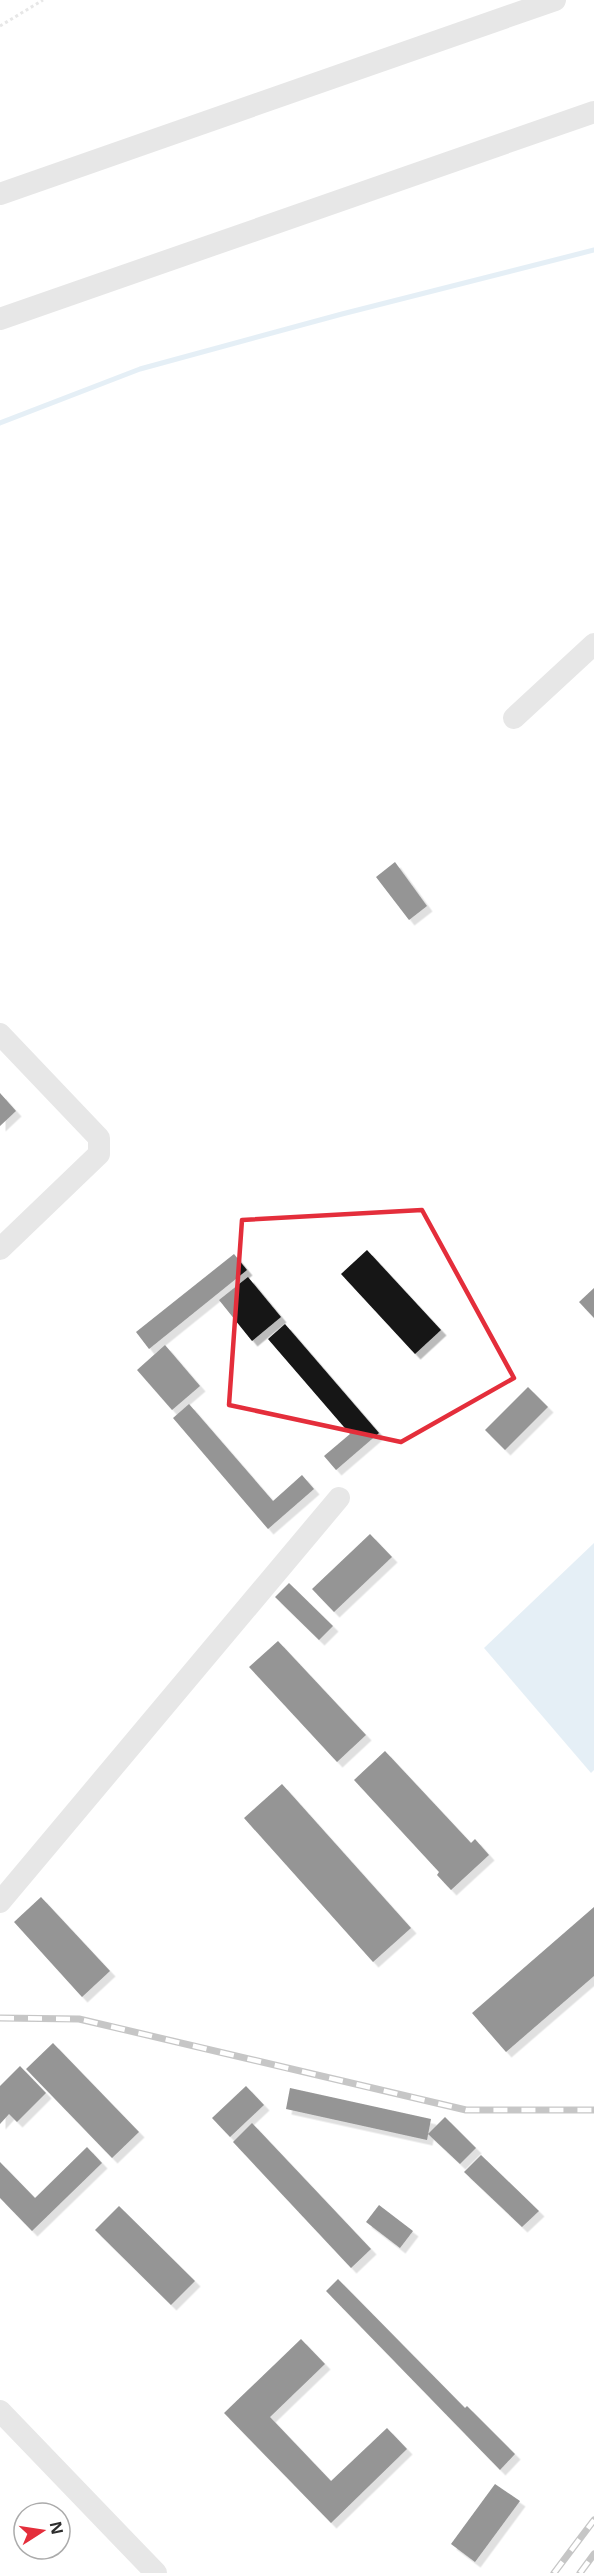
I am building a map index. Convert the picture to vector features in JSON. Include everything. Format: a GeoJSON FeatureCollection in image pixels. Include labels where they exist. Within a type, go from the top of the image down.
{"type":"FeatureCollection","features":[{"type":"Feature","properties":{"kind":"street"},"geometry":{"type":"LineString","coordinates":[[0,194],[555,0]]}},
{"type":"Feature","properties":{"kind":"street"},"geometry":{"type":"LineString","coordinates":[[0,319],[594,112]]}},
{"type":"Feature","properties":{"kind":"street"},"geometry":{"type":"LineString","coordinates":[[514,718],[594,644]]}},
{"type":"Feature","properties":{"kind":"street"},"geometry":{"type":"LineString","coordinates":[[0,1034],[99,1138],[99,1154],[0,1250]]}},
{"type":"Feature","properties":{"kind":"street"},"geometry":{"type":"LineString","coordinates":[[0,1902],[339,1498]]}},
{"type":"Feature","properties":{"kind":"street"},"geometry":{"type":"LineString","coordinates":[[0,2411],[156,2573]]}},
{"type":"Feature","properties":{"kind":"path"},"geometry":{"type":"LineString","coordinates":[[0,26],[44,0]]}},
{"type":"Feature","properties":{"kind":"highlighted area"},"geometry":{"type":"Polygon","coordinates":[[[422,1210],[514,1378],[401,1442],[229,1405],[242,1220],[422,1210]]]}},
{"type":"Feature","properties":{"kind":"water"},"geometry":{"type":"Polygon","coordinates":[[[594,1543],[594,1770],[591,1773],[484,1648],[594,1543]]]}},
{"type":"Feature","properties":{"kind":"building"},"geometry":{"type":"Polygon","coordinates":[[[395,862],[427,906],[409,920],[376,877],[395,862]]]}},
{"type":"Feature","properties":{"kind":"building"},"geometry":{"type":"Polygon","coordinates":[[[0,1093],[16,1111],[0,1126],[0,1093]]]}},
{"type":"Feature","properties":{"kind":"building"},"geometry":{"type":"Polygon","coordinates":[[[367,1250],[441,1330],[415,1354],[341,1274],[367,1250]]]}},
{"type":"Feature","properties":{"kind":"building"},"geometry":{"type":"Polygon","coordinates":[[[234,1254],[247,1270],[149,1349],[136,1332],[234,1254]]]}},
{"type":"Feature","properties":{"kind":"building"},"geometry":{"type":"Polygon","coordinates":[[[248,1277],[281,1317],[252,1341],[219,1300],[248,1277]]]}},
{"type":"Feature","properties":{"kind":"building"},"geometry":{"type":"Polygon","coordinates":[[[594,1288],[594,1318],[579,1302],[594,1288]]]}},
{"type":"Feature","properties":{"kind":"building"},"geometry":{"type":"Polygon","coordinates":[[[285,1324],[379,1433],[336,1470],[324,1456],[350,1434],[268,1339],[285,1324]]]}},
{"type":"Feature","properties":{"kind":"building"},"geometry":{"type":"Polygon","coordinates":[[[165,1345],[200,1386],[172,1410],[137,1370],[165,1345]]]}},
{"type":"Feature","properties":{"kind":"building"},"geometry":{"type":"Polygon","coordinates":[[[528,1387],[548,1407],[505,1450],[485,1430],[528,1387]]]}},
{"type":"Feature","properties":{"kind":"building"},"geometry":{"type":"Polygon","coordinates":[[[189,1404],[273,1501],[302,1475],[314,1489],[268,1529],[173,1418],[189,1404]]]}},
{"type":"Feature","properties":{"kind":"building"},"geometry":{"type":"Polygon","coordinates":[[[370,1534],[392,1557],[334,1612],[312,1589],[370,1534]]]}},
{"type":"Feature","properties":{"kind":"building"},"geometry":{"type":"Polygon","coordinates":[[[289,1583],[333,1626],[319,1640],[275,1597],[289,1583]]]}},
{"type":"Feature","properties":{"kind":"building"},"geometry":{"type":"Polygon","coordinates":[[[278,1641],[366,1735],[337,1762],[249,1667],[278,1641]]]}},
{"type":"Feature","properties":{"kind":"building"},"geometry":{"type":"Polygon","coordinates":[[[385,1751],[471,1843],[475,1839],[489,1855],[451,1890],[437,1875],[439,1872],[354,1780],[385,1751]]]}},
{"type":"Feature","properties":{"kind":"building"},"geometry":{"type":"Polygon","coordinates":[[[282,1784],[411,1928],[373,1962],[244,1818],[282,1784]]]}},
{"type":"Feature","properties":{"kind":"building"},"geometry":{"type":"Polygon","coordinates":[[[41,1897],[110,1971],[82,1997],[14,1922],[41,1897]]]}},
{"type":"Feature","properties":{"kind":"building"},"geometry":{"type":"Polygon","coordinates":[[[594,1907],[594,1976],[506,2052],[472,2013],[594,1907]]]}},
{"type":"Feature","properties":{"kind":"building"},"geometry":{"type":"Polygon","coordinates":[[[53,2043],[139,2132],[112,2158],[26,2069],[53,2043]]]}},
{"type":"Feature","properties":{"kind":"building"},"geometry":{"type":"Polygon","coordinates":[[[20,2066],[46,2093],[17,2122],[9,2114],[0,2124],[0,2086],[20,2066]]]}},
{"type":"Feature","properties":{"kind":"building"},"geometry":{"type":"Polygon","coordinates":[[[246,2086],[264,2105],[230,2137],[212,2118],[246,2086]]]}},
{"type":"Feature","properties":{"kind":"building"},"geometry":{"type":"Polygon","coordinates":[[[290,2088],[431,2119],[427,2140],[286,2109],[290,2088]]]}},
{"type":"Feature","properties":{"kind":"building"},"geometry":{"type":"Polygon","coordinates":[[[445,2117],[476,2148],[460,2164],[428,2134],[445,2117]]]}},
{"type":"Feature","properties":{"kind":"building"},"geometry":{"type":"Polygon","coordinates":[[[252,2123],[371,2249],[351,2268],[233,2142],[252,2123]]]}},
{"type":"Feature","properties":{"kind":"building"},"geometry":{"type":"Polygon","coordinates":[[[87,2147],[102,2163],[32,2231],[0,2198],[0,2162],[35,2198],[87,2147]]]}},
{"type":"Feature","properties":{"kind":"building"},"geometry":{"type":"Polygon","coordinates":[[[481,2155],[539,2211],[522,2227],[464,2172],[481,2155]]]}},
{"type":"Feature","properties":{"kind":"building"},"geometry":{"type":"Polygon","coordinates":[[[379,2205],[413,2231],[400,2248],[366,2222],[379,2205]]]}},
{"type":"Feature","properties":{"kind":"building"},"geometry":{"type":"Polygon","coordinates":[[[119,2206],[195,2281],[171,2305],[95,2230],[119,2206]]]}},
{"type":"Feature","properties":{"kind":"building"},"geometry":{"type":"Polygon","coordinates":[[[338,2279],[465,2408],[467,2406],[515,2454],[500,2470],[326,2291],[338,2279]]]}},
{"type":"Feature","properties":{"kind":"building"},"geometry":{"type":"Polygon","coordinates":[[[301,2339],[325,2364],[270,2417],[331,2481],[387,2428],[407,2449],[331,2523],[224,2413],[301,2339]]]}},
{"type":"Feature","properties":{"kind":"building"},"geometry":{"type":"Polygon","coordinates":[[[495,2484],[520,2501],[475,2562],[451,2544],[495,2484]]]}},
{"type":"Feature","properties":{"kind":"waterway"},"geometry":{"type":"LineString","coordinates":[[0,423],[140,369],[342,314],[594,250]]}},
{"type":"Feature","properties":{"kind":"railway"},"geometry":{"type":"LineString","coordinates":[[0,2018],[79,2019],[466,2110],[594,2110]]}},
{"type":"Feature","properties":{"kind":"railway"},"geometry":{"type":"LineString","coordinates":[[554,2573],[594,2520]]}},
{"type":"Feature","properties":{"kind":"railway"},"geometry":{"type":"LineString","coordinates":[[580,2573],[594,2554]]}}]}
